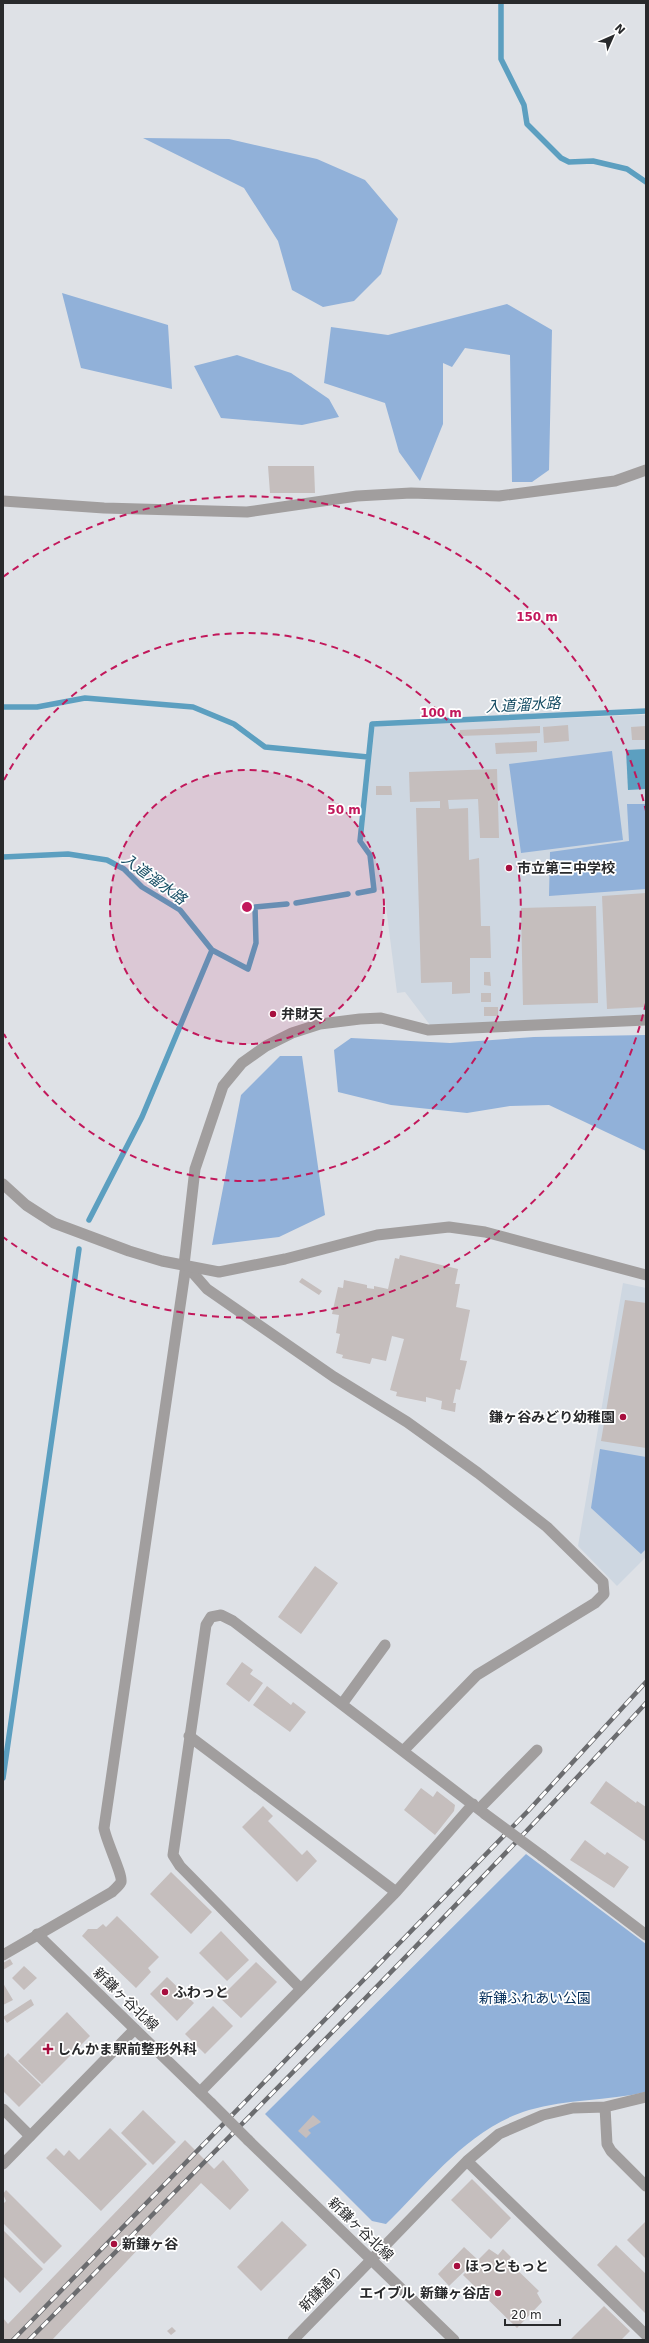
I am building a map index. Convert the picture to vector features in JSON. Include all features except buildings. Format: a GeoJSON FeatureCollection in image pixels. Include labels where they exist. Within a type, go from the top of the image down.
{"type":"FeatureCollection","features":[{"type":"Feature","properties":{"kind":"street"},"geometry":{"type":"LineString","coordinates":[[3,501],[104,508],[247,512],[357,496],[411,493],[499,496],[614,481],[646,470]]}},
{"type":"Feature","properties":{"kind":"street"},"geometry":{"type":"LineString","coordinates":[[3,1955],[112,1892],[120,1884],[122,1875],[106,1841],[104,1828],[185,1265],[195,1169],[223,1086],[242,1063],[266,1046],[292,1033],[320,1024],[382,1018],[428,1030],[646,1020]]}},
{"type":"Feature","properties":{"kind":"street"},"geometry":{"type":"LineString","coordinates":[[3,1184],[26,1206],[54,1223],[129,1251],[162,1261],[219,1272],[377,1235],[449,1227],[486,1232],[646,1275]]}},
{"type":"Feature","properties":{"kind":"street"},"geometry":{"type":"LineString","coordinates":[[185,1265],[208,1289],[334,1377],[407,1422],[478,1473],[547,1528],[603,1582],[604,1594],[596,1603],[477,1675],[404,1750]]}},
{"type":"Feature","properties":{"kind":"street"},"geometry":{"type":"LineString","coordinates":[[301,1989],[180,1866],[173,1855],[206,1626],[211,1617],[221,1615],[233,1621],[646,1935]]}},
{"type":"Feature","properties":{"kind":"street"},"geometry":{"type":"LineString","coordinates":[[342,1704],[385,1645]]}},
{"type":"Feature","properties":{"kind":"street"},"geometry":{"type":"LineString","coordinates":[[189,1736],[396,1892]]}},
{"type":"Feature","properties":{"kind":"street"},"geometry":{"type":"LineString","coordinates":[[200,2092],[538,1750]]}},
{"type":"Feature","properties":{"kind":"street","name":"新鎌ヶ谷北線"},"geometry":{"type":"LineString","coordinates":[[37,1934],[454,2340]]}},
{"type":"Feature","properties":{"kind":"street"},"geometry":{"type":"LineString","coordinates":[[3,2164],[135,2029]]}},
{"type":"Feature","properties":{"kind":"street","name":"新鎌通り"},"geometry":{"type":"LineString","coordinates":[[293,2340],[467,2161],[499,2134],[543,2115],[573,2108],[605,2107],[646,2097]]}},
{"type":"Feature","properties":{"kind":"street"},"geometry":{"type":"LineString","coordinates":[[605,2107],[607,2144],[611,2151],[646,2186]]}},
{"type":"Feature","properties":{"kind":"street"},"geometry":{"type":"LineString","coordinates":[[3,2109],[30,2136]]}},
{"type":"Feature","properties":{"kind":"street"},"geometry":{"type":"LineString","coordinates":[[467,2161],[646,2335]]}},
{"type":"Feature","properties":{"kind":"shaded area","name":"市立第三中学校"},"geometry":{"type":"Polygon","coordinates":[[[646,715],[646,1015],[430,1025],[405,992],[397,993],[384,891],[374,889],[370,847],[363,839],[375,725],[646,715]]]}},
{"type":"Feature","properties":{"kind":"shaded area"},"geometry":{"type":"Polygon","coordinates":[[[646,749],[646,789],[628,790],[626,750],[646,749]]]}},
{"type":"Feature","properties":{"kind":"shaded area","name":"鎌ヶ谷みどり幼稚園"},"geometry":{"type":"Polygon","coordinates":[[[623,1283],[646,1288],[646,1557],[617,1586],[578,1546],[623,1283]]]}},
{"type":"Feature","properties":{"kind":"green space"},"geometry":{"type":"Polygon","coordinates":[[[143,138],[229,139],[317,159],[365,180],[398,219],[381,274],[354,301],[323,307],[292,290],[278,241],[244,188],[143,138]]]}},
{"type":"Feature","properties":{"kind":"green space"},"geometry":{"type":"Polygon","coordinates":[[[62,293],[168,325],[172,389],[81,368],[62,293]]]}},
{"type":"Feature","properties":{"kind":"green space"},"geometry":{"type":"Polygon","coordinates":[[[507,304],[552,330],[549,470],[532,482],[512,482],[510,355],[465,348],[452,367],[443,363],[443,424],[420,481],[399,452],[385,403],[324,383],[331,327],[388,335],[507,304]]]}},
{"type":"Feature","properties":{"kind":"green space"},"geometry":{"type":"Polygon","coordinates":[[[237,355],[291,373],[329,399],[339,417],[302,425],[221,418],[194,366],[237,355]]]}},
{"type":"Feature","properties":{"kind":"green space"},"geometry":{"type":"Polygon","coordinates":[[[612,751],[623,840],[521,853],[509,764],[612,751]]]}},
{"type":"Feature","properties":{"kind":"green space"},"geometry":{"type":"Polygon","coordinates":[[[627,804],[646,804],[646,889],[549,896],[550,852],[629,841],[627,804]]]}},
{"type":"Feature","properties":{"kind":"green space"},"geometry":{"type":"Polygon","coordinates":[[[646,1035],[646,1151],[549,1105],[510,1106],[467,1113],[391,1105],[338,1092],[334,1050],[351,1038],[450,1043],[534,1037],[646,1035]]]}},
{"type":"Feature","properties":{"kind":"green space"},"geometry":{"type":"Polygon","coordinates":[[[280,1056],[302,1056],[325,1215],[279,1237],[212,1245],[241,1095],[280,1056]]]}},
{"type":"Feature","properties":{"kind":"green space"},"geometry":{"type":"Polygon","coordinates":[[[600,1449],[646,1457],[646,1549],[641,1554],[591,1508],[600,1449]]]}},
{"type":"Feature","properties":{"kind":"green space","name":"新鎌ふれあい公園"},"geometry":{"type":"Polygon","coordinates":[[[526,1854],[646,1944],[646,2092],[543,2106],[507,2118],[487,2130],[451,2158],[386,2224],[372,2221],[265,2114],[526,1854]]]}},
{"type":"Feature","properties":{"kind":"waterway"},"geometry":{"type":"LineString","coordinates":[[501,3],[501,59],[524,105],[527,124],[561,158],[569,162],[593,161],[627,169],[646,182]]}},
{"type":"Feature","properties":{"kind":"waterway"},"geometry":{"type":"LineString","coordinates":[[3,707],[37,707],[85,698],[193,707],[234,724],[265,747],[368,757]]}},
{"type":"Feature","properties":{"kind":"waterway","name":"入道溜水路"},"geometry":{"type":"LineString","coordinates":[[358,893],[374,890],[370,855],[360,841],[372,724],[646,711]]}},
{"type":"Feature","properties":{"kind":"waterway","name":"入道溜水路"},"geometry":{"type":"LineString","coordinates":[[3,857],[68,854],[107,860],[124,869],[142,887],[180,910],[212,950],[248,969],[256,943],[255,907],[287,904]]}},
{"type":"Feature","properties":{"kind":"waterway","name":"入道溜水路"},"geometry":{"type":"LineString","coordinates":[[296,903],[348,894]]}},
{"type":"Feature","properties":{"kind":"waterway"},"geometry":{"type":"LineString","coordinates":[[89,1220],[142,1117],[212,950]]}},
{"type":"Feature","properties":{"kind":"waterway"},"geometry":{"type":"LineString","coordinates":[[3,1778],[79,1249]]}},
{"type":"Feature","properties":{"kind":"railway"},"geometry":{"type":"LineString","coordinates":[[13,2340],[529,1810],[646,1682]]}},
{"type":"Feature","properties":{"kind":"railway"},"geometry":{"type":"LineString","coordinates":[[29,2340],[417,1945],[646,1703]]}},
{"type":"Feature","properties":{"kind":"place","name":"市立第三中学校"},"geometry":{"type":"Point","coordinates":[509,868]}},
{"type":"Feature","properties":{"kind":"place","name":"弁財天"},"geometry":{"type":"Point","coordinates":[273,1014]}},
{"type":"Feature","properties":{"kind":"place","name":"鎌ヶ谷みどり幼稚園"},"geometry":{"type":"Point","coordinates":[623,1417]}},
{"type":"Feature","properties":{"kind":"place","name":"ふわっと"},"geometry":{"type":"Point","coordinates":[165,1992]}},
{"type":"Feature","properties":{"kind":"place","name":"しんかま駅前整形外科"},"geometry":{"type":"Point","coordinates":[48,2049]}},
{"type":"Feature","properties":{"kind":"place","name":"新鎌ヶ谷"},"geometry":{"type":"Point","coordinates":[114,2244]}},
{"type":"Feature","properties":{"kind":"place","name":"ほっともっと"},"geometry":{"type":"Point","coordinates":[457,2266]}},
{"type":"Feature","properties":{"kind":"place","name":"エイブル 新鎌ヶ谷店"},"geometry":{"type":"Point","coordinates":[498,2293]}}]}
